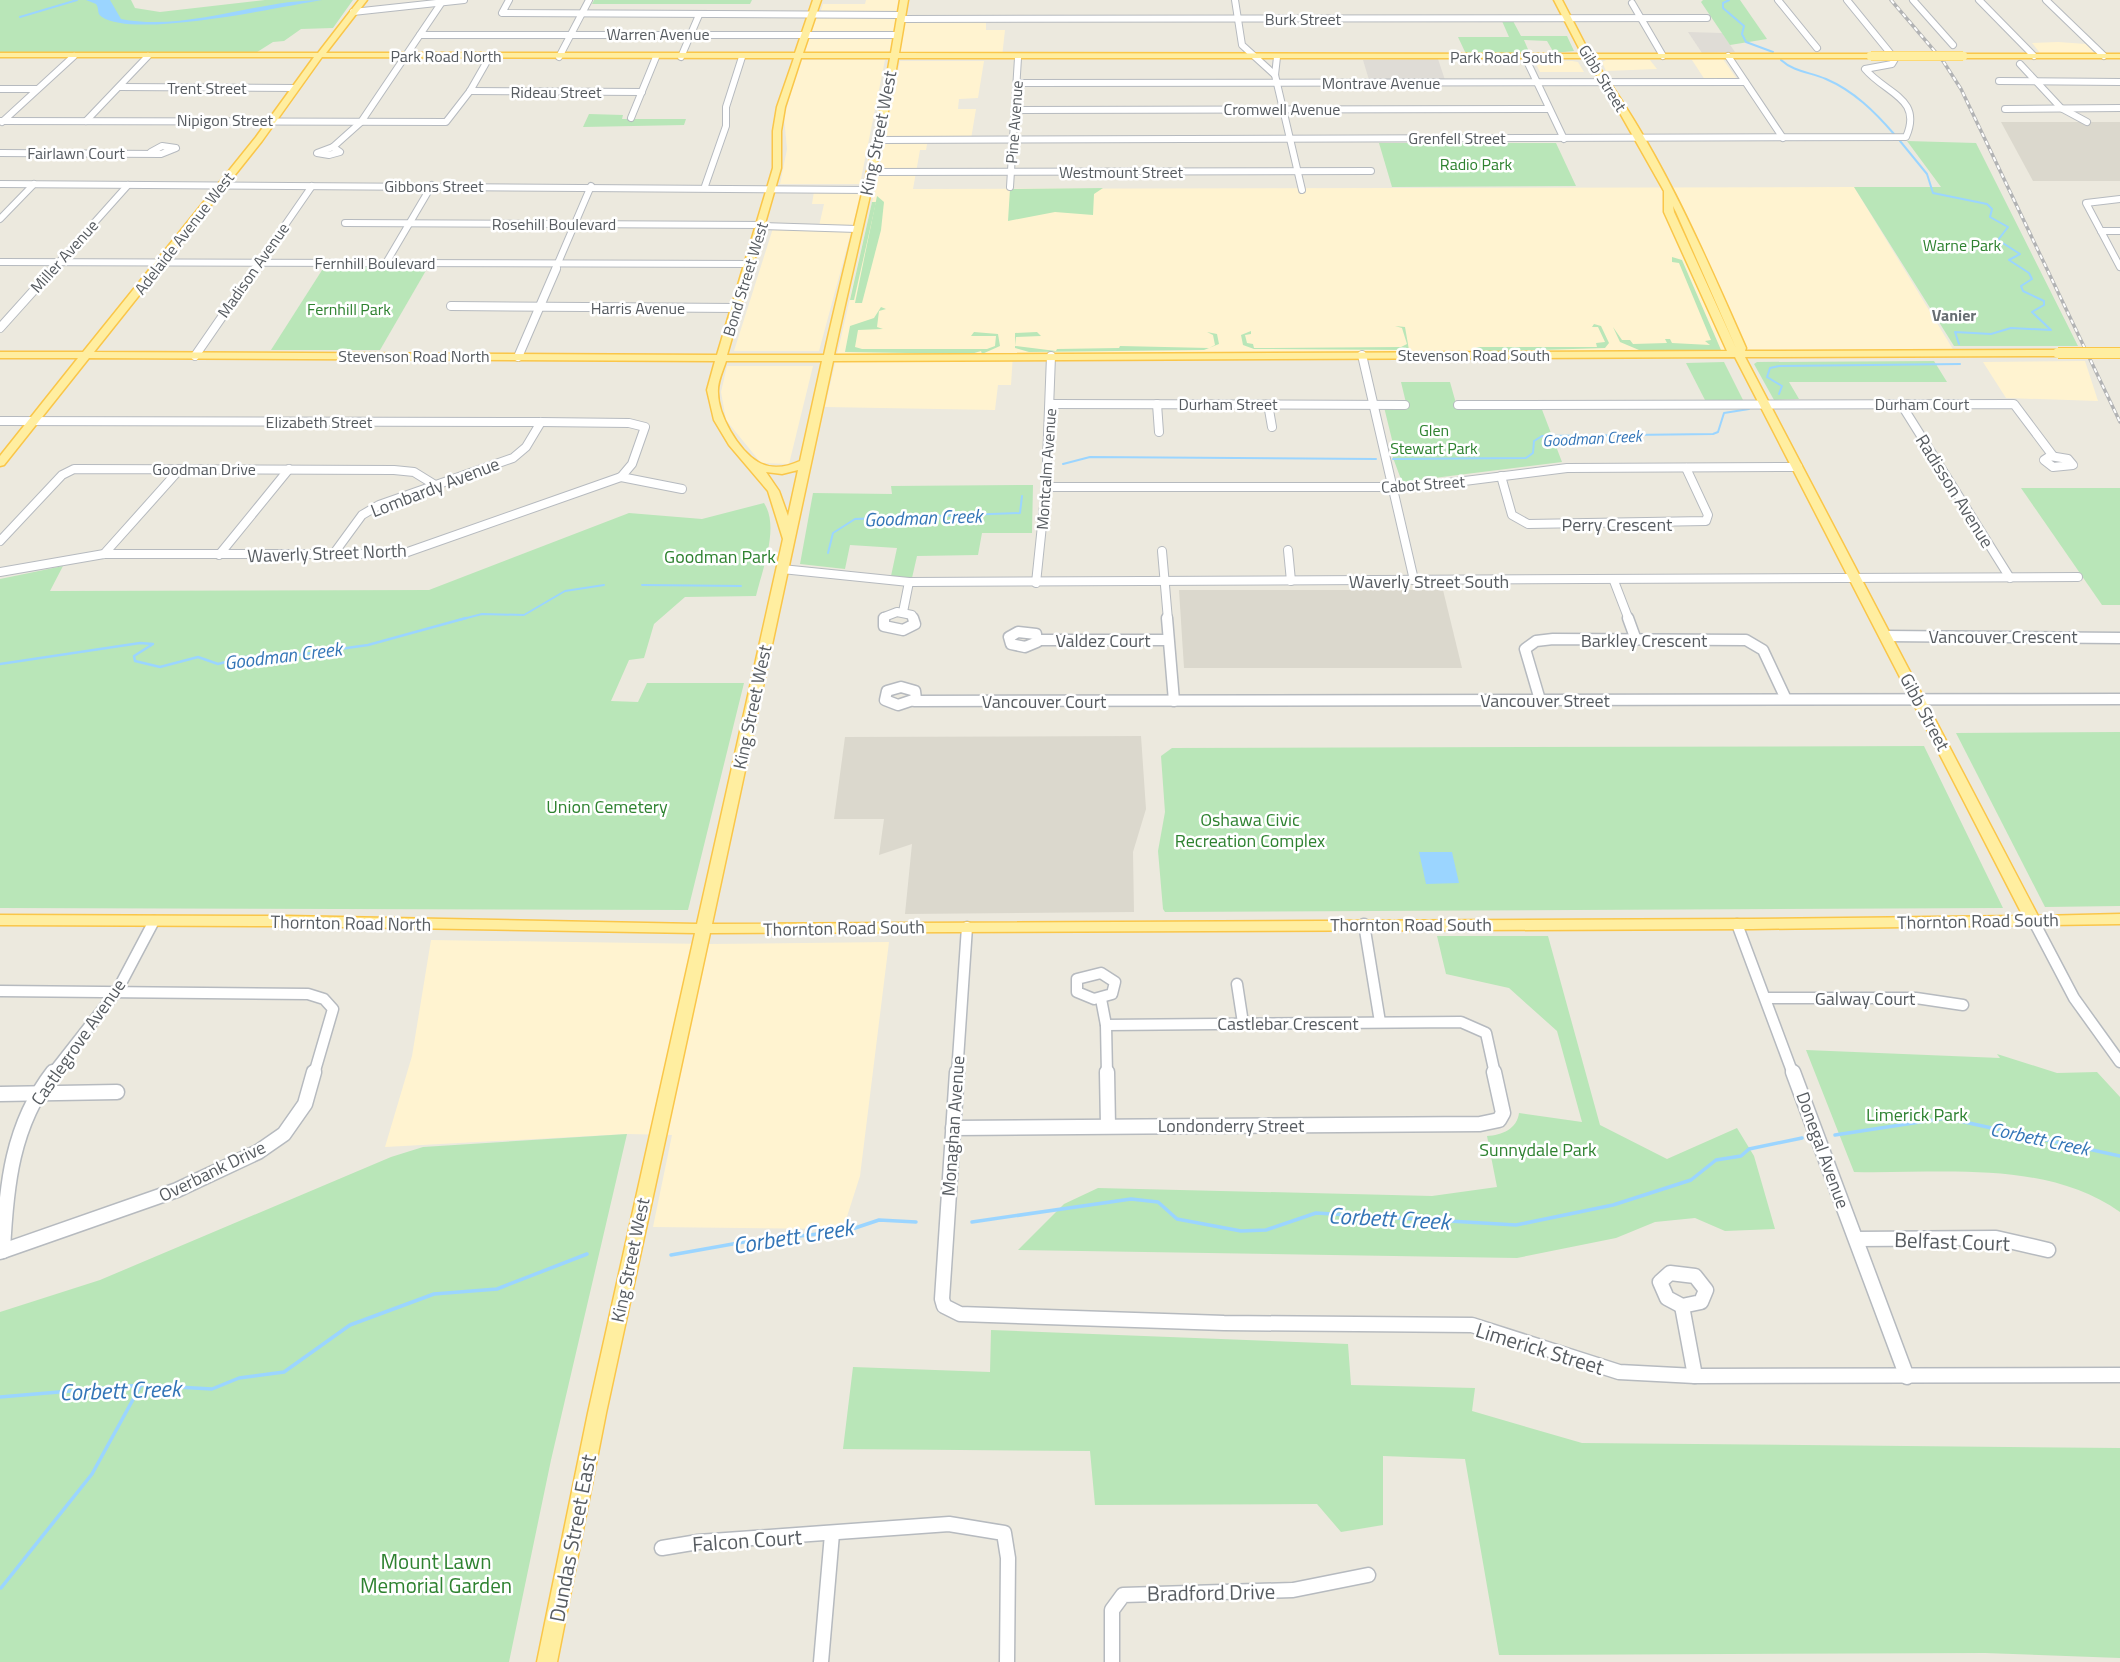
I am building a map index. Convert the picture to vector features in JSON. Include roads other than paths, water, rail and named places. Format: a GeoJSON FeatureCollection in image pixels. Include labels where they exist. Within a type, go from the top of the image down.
{"type":"FeatureCollection","features":[{"type":"Feature","properties":{"kind":"main road","name":"Adelaide Avenue West"},"geometry":{"type":"LineString","coordinates":[[0,463],[88,355],[363,0]]}},
{"type":"Feature","properties":{"kind":"main road","name":"Bond Street West"},"geometry":{"type":"LineString","coordinates":[[788,540],[780,508],[771,487],[721,429],[713,409],[712,390],[762,226],[778,158],[777,131],[803,35],[817,0]]}},
{"type":"Feature","properties":{"kind":"main road","name":"King Street West"},"geometry":{"type":"LineString","coordinates":[[597,1413],[857,229],[880,140],[904,0]]}},
{"type":"Feature","properties":{"kind":"main road","name":"Gibb Street"},"geometry":{"type":"LineString","coordinates":[[1558,0],[1587,57],[1607,82],[1668,192],[1669,212],[1729,348],[1739,355],[2033,920]]}},
{"type":"Feature","properties":{"kind":"main road","name":"Park Road North"},"geometry":{"type":"LineString","coordinates":[[0,55],[893,58]]}},
{"type":"Feature","properties":{"kind":"main road","name":"Park Road South"},"geometry":{"type":"LineString","coordinates":[[893,58],[2120,56]]}},
{"type":"Feature","properties":{"kind":"main road","name":"Stevenson Road South"},"geometry":{"type":"LineString","coordinates":[[829,358],[2120,353]]}},
{"type":"Feature","properties":{"kind":"main road","name":"Stevenson Road North"},"geometry":{"type":"LineString","coordinates":[[0,355],[829,358]]}},
{"type":"Feature","properties":{"kind":"main road"},"geometry":{"type":"LineString","coordinates":[[750,463],[768,470],[782,471],[807,461]]}},
{"type":"Feature","properties":{"kind":"main road","name":"Thornton Road South"},"geometry":{"type":"LineString","coordinates":[[703,929],[1737,924],[2120,919]]}},
{"type":"Feature","properties":{"kind":"main road","name":"Thornton Road North"},"geometry":{"type":"LineString","coordinates":[[0,920],[703,929]]}},
{"type":"Feature","properties":{"kind":"main road","name":"Dundas Street East"},"geometry":{"type":"LineString","coordinates":[[547,1662],[597,1413]]}},
{"type":"Feature","properties":{"kind":"street"},"geometry":{"type":"LineString","coordinates":[[353,12],[464,0]]}},
{"type":"Feature","properties":{"kind":"street","name":"Burk Street"},"geometry":{"type":"LineString","coordinates":[[509,0],[502,13],[1239,19],[1707,18]]}},
{"type":"Feature","properties":{"kind":"street"},"geometry":{"type":"LineString","coordinates":[[559,57],[589,0]]}},
{"type":"Feature","properties":{"kind":"street"},"geometry":{"type":"LineString","coordinates":[[1229,57],[1237,54],[1241,43],[1236,0]]}},
{"type":"Feature","properties":{"kind":"street"},"geometry":{"type":"LineString","coordinates":[[1778,0],[1817,48]]}},
{"type":"Feature","properties":{"kind":"street","name":"Grenfell Street"},"geometry":{"type":"LineString","coordinates":[[880,140],[1906,137],[1913,123],[1911,109],[1865,71],[1872,65],[1892,64],[1895,59],[1847,0]]}},
{"type":"Feature","properties":{"kind":"street"},"geometry":{"type":"LineString","coordinates":[[1913,0],[1953,45]]}},
{"type":"Feature","properties":{"kind":"street"},"geometry":{"type":"LineString","coordinates":[[1979,0],[2034,56]]}},
{"type":"Feature","properties":{"kind":"street"},"geometry":{"type":"LineString","coordinates":[[2046,0],[2104,56]]}},
{"type":"Feature","properties":{"kind":"street"},"geometry":{"type":"LineString","coordinates":[[333,147],[361,122],[442,2]]}},
{"type":"Feature","properties":{"kind":"street"},"geometry":{"type":"LineString","coordinates":[[1632,3],[1663,56]]}},
{"type":"Feature","properties":{"kind":"street"},"geometry":{"type":"LineString","coordinates":[[681,57],[699,15]]}},
{"type":"Feature","properties":{"kind":"street","name":"Warren Avenue"},"geometry":{"type":"LineString","coordinates":[[420,34],[896,35]]}},
{"type":"Feature","properties":{"kind":"street"},"geometry":{"type":"LineString","coordinates":[[1241,43],[1275,75]]}},
{"type":"Feature","properties":{"kind":"street"},"geometry":{"type":"LineString","coordinates":[[1,122],[74,56]]}},
{"type":"Feature","properties":{"kind":"street"},"geometry":{"type":"LineString","coordinates":[[86,121],[148,56]]}},
{"type":"Feature","properties":{"kind":"street"},"geometry":{"type":"LineString","coordinates":[[470,91],[490,56]]}},
{"type":"Feature","properties":{"kind":"street"},"geometry":{"type":"LineString","coordinates":[[1728,56],[1783,138]]}},
{"type":"Feature","properties":{"kind":"street"},"geometry":{"type":"LineString","coordinates":[[631,118],[656,57]]}},
{"type":"Feature","properties":{"kind":"street"},"geometry":{"type":"LineString","coordinates":[[705,186],[726,126],[726,107],[742,57]]}},
{"type":"Feature","properties":{"kind":"street"},"geometry":{"type":"LineString","coordinates":[[1277,57],[1275,75],[1285,109],[1301,190]]}},
{"type":"Feature","properties":{"kind":"street"},"geometry":{"type":"LineString","coordinates":[[1525,57],[1564,139]]}},
{"type":"Feature","properties":{"kind":"street","name":"Pine Avenue"},"geometry":{"type":"LineString","coordinates":[[1010,187],[1018,58]]}},
{"type":"Feature","properties":{"kind":"street"},"geometry":{"type":"LineString","coordinates":[[2020,64],[2061,108],[2087,121]]}},
{"type":"Feature","properties":{"kind":"street"},"geometry":{"type":"LineString","coordinates":[[1998,81],[2120,82]]}},
{"type":"Feature","properties":{"kind":"street","name":"Montrave Avenue"},"geometry":{"type":"LineString","coordinates":[[1018,83],[1745,82]]}},
{"type":"Feature","properties":{"kind":"street","name":"Trent Street"},"geometry":{"type":"LineString","coordinates":[[120,88],[294,88]]}},
{"type":"Feature","properties":{"kind":"street"},"geometry":{"type":"LineString","coordinates":[[0,89],[37,89]]}},
{"type":"Feature","properties":{"kind":"street","name":"Nipigon Street"},"geometry":{"type":"LineString","coordinates":[[1,122],[450,120],[470,91]]}},
{"type":"Feature","properties":{"kind":"street","name":"Rideau Street"},"geometry":{"type":"LineString","coordinates":[[470,91],[642,92]]}},
{"type":"Feature","properties":{"kind":"street"},"geometry":{"type":"LineString","coordinates":[[2005,109],[2120,108]]}},
{"type":"Feature","properties":{"kind":"street","name":"Cromwell Avenue"},"geometry":{"type":"LineString","coordinates":[[1016,110],[1549,109]]}},
{"type":"Feature","properties":{"kind":"street","name":"Fairlawn Court"},"geometry":{"type":"LineString","coordinates":[[0,153],[151,152]]}},
{"type":"Feature","properties":{"kind":"street","name":"Westmount Street"},"geometry":{"type":"LineString","coordinates":[[871,172],[1371,171]]}},
{"type":"Feature","properties":{"kind":"street","name":"Gibbons Street"},"geometry":{"type":"LineString","coordinates":[[0,184],[705,186],[868,190]]}},
{"type":"Feature","properties":{"kind":"street"},"geometry":{"type":"LineString","coordinates":[[0,219],[34,184]]}},
{"type":"Feature","properties":{"kind":"street","name":"Miller Avenue"},"geometry":{"type":"LineString","coordinates":[[0,328],[128,185]]}},
{"type":"Feature","properties":{"kind":"street","name":"Madison Avenue"},"geometry":{"type":"LineString","coordinates":[[195,356],[312,186]]}},
{"type":"Feature","properties":{"kind":"street"},"geometry":{"type":"LineString","coordinates":[[387,263],[432,186]]}},
{"type":"Feature","properties":{"kind":"street"},"geometry":{"type":"LineString","coordinates":[[518,357],[591,186]]}},
{"type":"Feature","properties":{"kind":"street"},"geometry":{"type":"LineString","coordinates":[[2119,265],[2086,201],[2120,200]]}},
{"type":"Feature","properties":{"kind":"street","name":"Rosehill Boulevard"},"geometry":{"type":"LineString","coordinates":[[345,223],[857,229]]}},
{"type":"Feature","properties":{"kind":"street"},"geometry":{"type":"LineString","coordinates":[[2101,231],[2120,231]]}},
{"type":"Feature","properties":{"kind":"street","name":"Fernhill Boulevard"},"geometry":{"type":"LineString","coordinates":[[0,262],[751,264]]}},
{"type":"Feature","properties":{"kind":"street","name":"Harris Avenue"},"geometry":{"type":"LineString","coordinates":[[451,306],[737,308]]}},
{"type":"Feature","properties":{"kind":"street"},"geometry":{"type":"LineString","coordinates":[[1362,355],[1414,580]]}},
{"type":"Feature","properties":{"kind":"street","name":"Montcalm Avenue"},"geometry":{"type":"LineString","coordinates":[[1036,583],[1046,487],[1051,356]]}},
{"type":"Feature","properties":{"kind":"street","name":"Durham Street"},"geometry":{"type":"LineString","coordinates":[[1051,404],[1405,405]]}},
{"type":"Feature","properties":{"kind":"street"},"geometry":{"type":"LineString","coordinates":[[1157,404],[1159,432]]}},
{"type":"Feature","properties":{"kind":"street"},"geometry":{"type":"LineString","coordinates":[[1268,404],[1272,427]]}},
{"type":"Feature","properties":{"kind":"street"},"geometry":{"type":"LineString","coordinates":[[1458,405],[1765,404]]}},
{"type":"Feature","properties":{"kind":"street","name":"Durham Court"},"geometry":{"type":"LineString","coordinates":[[1765,404],[2014,404],[2053,456]]}},
{"type":"Feature","properties":{"kind":"street","name":"Radisson Avenue"},"geometry":{"type":"LineString","coordinates":[[1901,404],[2010,578]]}},
{"type":"Feature","properties":{"kind":"street","name":"Elizabeth Street"},"geometry":{"type":"LineString","coordinates":[[0,421],[638,424],[645,427],[644,437],[632,464],[621,477]]}},
{"type":"Feature","properties":{"kind":"street","name":"Lombardy Avenue"},"geometry":{"type":"LineString","coordinates":[[332,556],[362,515],[379,505],[513,458],[526,447],[541,422]]}},
{"type":"Feature","properties":{"kind":"street","name":"Perry Crescent"},"geometry":{"type":"LineString","coordinates":[[1501,477],[1512,515],[1528,524],[1706,521],[1708,515],[1686,467]]}},
{"type":"Feature","properties":{"kind":"street","name":"Cabot Street"},"geometry":{"type":"LineString","coordinates":[[1046,487],[1394,487],[1578,468],[1798,467]]}},
{"type":"Feature","properties":{"kind":"street","name":"Goodman Drive"},"geometry":{"type":"LineString","coordinates":[[0,541],[62,475],[74,469],[414,472],[435,485]]}},
{"type":"Feature","properties":{"kind":"street"},"geometry":{"type":"LineString","coordinates":[[104,554],[180,469]]}},
{"type":"Feature","properties":{"kind":"street"},"geometry":{"type":"LineString","coordinates":[[219,555],[289,469]]}},
{"type":"Feature","properties":{"kind":"street"},"geometry":{"type":"LineString","coordinates":[[621,477],[682,489]]}},
{"type":"Feature","properties":{"kind":"street","name":"Waverly Street North"},"geometry":{"type":"LineString","coordinates":[[0,571],[104,554],[402,554],[621,477]]}},
{"type":"Feature","properties":{"kind":"street"},"geometry":{"type":"LineString","coordinates":[[1287,550],[1291,581]]}},
{"type":"Feature","properties":{"kind":"street"},"geometry":{"type":"LineString","coordinates":[[1162,551],[1167,640],[1174,701]]}},
{"type":"Feature","properties":{"kind":"street","name":"Waverly Street South"},"geometry":{"type":"LineString","coordinates":[[782,569],[909,582],[1036,583],[2078,577]]}},
{"type":"Feature","properties":{"kind":"street"},"geometry":{"type":"LineString","coordinates":[[1614,581],[1636,640]]}},
{"type":"Feature","properties":{"kind":"street"},"geometry":{"type":"LineString","coordinates":[[903,612],[909,582]]}},
{"type":"Feature","properties":{"kind":"street","name":"Vancouver Crescent"},"geometry":{"type":"LineString","coordinates":[[1885,636],[2120,638]]}},
{"type":"Feature","properties":{"kind":"street","name":"Barkley Crescent"},"geometry":{"type":"LineString","coordinates":[[1540,700],[1525,649],[1528,644],[1553,639],[1746,640],[1757,644],[1763,650],[1786,699]]}},
{"type":"Feature","properties":{"kind":"street","name":"Valdez Court"},"geometry":{"type":"LineString","coordinates":[[1038,640],[1167,640]]}},
{"type":"Feature","properties":{"kind":"street"},"geometry":{"type":"LineString","coordinates":[[1917,697],[2120,699]]}},
{"type":"Feature","properties":{"kind":"street","name":"Vancouver Street"},"geometry":{"type":"LineString","coordinates":[[1174,701],[1917,697]]}},
{"type":"Feature","properties":{"kind":"street","name":"Vancouver Court"},"geometry":{"type":"LineString","coordinates":[[914,701],[1174,701]]}},
{"type":"Feature","properties":{"kind":"street","name":"Gibb Street"},"geometry":{"type":"LineString","coordinates":[[2033,920],[2074,998],[2120,1062]]}},
{"type":"Feature","properties":{"kind":"street","name":"Castlegrove Avenue"},"geometry":{"type":"LineString","coordinates":[[2,1251],[13,1150],[36,1094],[117,991],[154,921]]}},
{"type":"Feature","properties":{"kind":"street"},"geometry":{"type":"LineString","coordinates":[[1364,924],[1380,1022]]}},
{"type":"Feature","properties":{"kind":"street","name":"Donegal Avenue"},"geometry":{"type":"LineString","coordinates":[[1737,924],[1907,1377]]}},
{"type":"Feature","properties":{"kind":"street","name":"Monaghan Avenue"},"geometry":{"type":"LineString","coordinates":[[960,1314],[944,1306],[942,1299],[967,927]]}},
{"type":"Feature","properties":{"kind":"street"},"geometry":{"type":"LineString","coordinates":[[1237,984],[1243,1023]]}},
{"type":"Feature","properties":{"kind":"street"},"geometry":{"type":"LineString","coordinates":[[0,991],[117,991]]}},
{"type":"Feature","properties":{"kind":"street","name":"Overbank Drive"},"geometry":{"type":"LineString","coordinates":[[2,1251],[177,1190],[258,1152],[284,1134],[305,1104],[333,1009],[324,999],[308,994],[117,991]]}},
{"type":"Feature","properties":{"kind":"street","name":"Galway Court"},"geometry":{"type":"LineString","coordinates":[[1766,998],[1916,998],[1963,1005]]}},
{"type":"Feature","properties":{"kind":"street"},"geometry":{"type":"LineString","coordinates":[[1101,999],[1106,1025],[1108,1126]]}},
{"type":"Feature","properties":{"kind":"street","name":"Castlebar Crescent"},"geometry":{"type":"LineString","coordinates":[[1106,1025],[1380,1022],[1461,1023],[1475,1026],[1486,1033],[1503,1113]]}},
{"type":"Feature","properties":{"kind":"street"},"geometry":{"type":"LineString","coordinates":[[0,1094],[117,1092]]}},
{"type":"Feature","properties":{"kind":"street","name":"Londonderry Street"},"geometry":{"type":"LineString","coordinates":[[953,1128],[1480,1124],[1499,1120],[1503,1113]]}},
{"type":"Feature","properties":{"kind":"street","name":"Belfast Court"},"geometry":{"type":"LineString","coordinates":[[1856,1239],[1996,1238],[2048,1250]]}},
{"type":"Feature","properties":{"kind":"street"},"geometry":{"type":"LineString","coordinates":[[1682,1306],[1695,1376]]}},
{"type":"Feature","properties":{"kind":"street","name":"Limerick Street"},"geometry":{"type":"LineString","coordinates":[[960,1314],[1224,1322],[1472,1325],[1597,1367],[1619,1372],[1695,1376],[2120,1375]]}},
{"type":"Feature","properties":{"kind":"street","name":"Falcon Court"},"geometry":{"type":"LineString","coordinates":[[662,1548],[698,1542],[949,1524],[1004,1533],[1008,1558],[1007,1662]]}},
{"type":"Feature","properties":{"kind":"street"},"geometry":{"type":"LineString","coordinates":[[821,1662],[832,1534]]}},
{"type":"Feature","properties":{"kind":"street","name":"Bradford Drive"},"geometry":{"type":"LineString","coordinates":[[1111,1662],[1112,1610],[1123,1595],[1148,1592],[1293,1590],[1368,1575]]}},
{"type":"Feature","properties":{"kind":"water"},"geometry":{"type":"Polygon","coordinates":[[[86,0],[110,0],[121,19],[171,22],[297,1],[322,0],[208,19],[144,25],[119,23],[102,17],[96,4],[86,0]]]}},
{"type":"Feature","properties":{"kind":"water"},"geometry":{"type":"Polygon","coordinates":[[[1419,852],[1452,852],[1459,883],[1426,884],[1419,852]]]}},
{"type":"Feature","properties":{"kind":"waterway"},"geometry":{"type":"LineString","coordinates":[[20,17],[77,0]]}},
{"type":"Feature","properties":{"kind":"waterway","name":"Goodman Creek"},"geometry":{"type":"LineString","coordinates":[[1729,0],[1723,3],[1723,8],[1744,26],[1742,34],[1746,42],[1773,52]]}},
{"type":"Feature","properties":{"kind":"waterway","name":"Goodman Creek"},"geometry":{"type":"LineString","coordinates":[[1781,60],[1791,67],[1826,79],[1846,90],[1872,110],[1894,134]]}},
{"type":"Feature","properties":{"kind":"waterway","name":"Goodman Creek"},"geometry":{"type":"LineString","coordinates":[[1900,141],[1927,174],[1933,193],[1987,204],[1992,209],[1990,217],[2008,227],[1998,240],[2020,254],[2009,260],[2029,273],[2032,279],[2021,286],[2023,291],[2044,301],[2044,305],[2032,312],[2051,330],[2011,328],[1991,334],[1955,332],[1959,344]]}},
{"type":"Feature","properties":{"kind":"waterway","name":"Goodman Creek"},"geometry":{"type":"LineString","coordinates":[[1779,394],[1782,386],[1767,377],[1770,368],[1779,366],[1960,364]]}},
{"type":"Feature","properties":{"kind":"waterway","name":"Goodman Creek"},"geometry":{"type":"LineString","coordinates":[[1393,459],[1526,458],[1533,453],[1534,441],[1542,436],[1713,434],[1718,432],[1724,413],[1749,409]]}},
{"type":"Feature","properties":{"kind":"waterway","name":"Goodman Creek"},"geometry":{"type":"LineString","coordinates":[[1063,464],[1090,457],[1376,459]]}},
{"type":"Feature","properties":{"kind":"waterway","name":"Goodman Creek"},"geometry":{"type":"LineString","coordinates":[[828,553],[833,533],[855,519],[1020,513],[1022,496]]}},
{"type":"Feature","properties":{"kind":"waterway","name":"Goodman Creek"},"geometry":{"type":"LineString","coordinates":[[459,620],[482,614],[524,615],[565,591],[604,585]]}},
{"type":"Feature","properties":{"kind":"waterway","name":"Goodman Creek"},"geometry":{"type":"LineString","coordinates":[[642,585],[741,586]]}},
{"type":"Feature","properties":{"kind":"waterway","name":"Goodman Creek"},"geometry":{"type":"LineString","coordinates":[[0,664],[140,643],[153,644],[134,656],[135,661],[160,667],[198,657],[218,664],[245,657],[283,657],[368,645],[466,618]]}},
{"type":"Feature","properties":{"kind":"waterway","name":"Corbett Creek"},"geometry":{"type":"LineString","coordinates":[[1835,1135],[1946,1118],[2120,1156]]}},
{"type":"Feature","properties":{"kind":"waterway","name":"Corbett Creek"},"geometry":{"type":"LineString","coordinates":[[972,1222],[1131,1199],[1158,1202],[1177,1219],[1241,1231],[1266,1230],[1316,1213],[1516,1225],[1613,1205],[1691,1180],[1716,1160],[1741,1156],[1749,1149],[1802,1138]]}},
{"type":"Feature","properties":{"kind":"waterway","name":"Corbett Creek"},"geometry":{"type":"LineString","coordinates":[[671,1255],[744,1242],[846,1231],[879,1220],[916,1222]]}},
{"type":"Feature","properties":{"kind":"waterway","name":"Corbett Creek"},"geometry":{"type":"LineString","coordinates":[[141,1385],[212,1389],[239,1378],[284,1372],[350,1325],[434,1294],[497,1289],[587,1254]]}},
{"type":"Feature","properties":{"kind":"waterway","name":"Corbett Creek"},"geometry":{"type":"LineString","coordinates":[[0,1397],[141,1385]]}},
{"type":"Feature","properties":{"kind":"waterway"},"geometry":{"type":"LineString","coordinates":[[1,1588],[92,1474],[141,1385]]}},
{"type":"Feature","properties":{"kind":"railway"},"geometry":{"type":"LineString","coordinates":[[1891,0],[1943,61],[1961,89],[2120,422]]}},
{"type":"Feature","properties":{"kind":"district","name":"Vanier"},"geometry":{"type":"Point","coordinates":[1954,315]}},
{"type":"Feature","properties":{"kind":"park label","name":"Radio Park"},"geometry":{"type":"Point","coordinates":[1476,164]}},
{"type":"Feature","properties":{"kind":"park label","name":"Warne Park"},"geometry":{"type":"Point","coordinates":[1962,245]}},
{"type":"Feature","properties":{"kind":"park label","name":"Fernhill Park"},"geometry":{"type":"Point","coordinates":[349,309]}},
{"type":"Feature","properties":{"kind":"park label","name":"Glen Stewart Park"},"geometry":{"type":"Point","coordinates":[1434,439]}},
{"type":"Feature","properties":{"kind":"park label","name":"Goodman Park"},"geometry":{"type":"Point","coordinates":[720,556]}},
{"type":"Feature","properties":{"kind":"park label","name":"Union Cemetery"},"geometry":{"type":"Point","coordinates":[607,806]}},
{"type":"Feature","properties":{"kind":"park label","name":"Oshawa Civic Recreation Complex"},"geometry":{"type":"Point","coordinates":[1250,829]}},
{"type":"Feature","properties":{"kind":"park label","name":"Limerick Park"},"geometry":{"type":"Point","coordinates":[1917,1114]}},
{"type":"Feature","properties":{"kind":"park label","name":"Sunnydale Park"},"geometry":{"type":"Point","coordinates":[1538,1149]}},
{"type":"Feature","properties":{"kind":"park label","name":"Mount Lawn Memorial Garden"},"geometry":{"type":"Point","coordinates":[436,1573]}}]}
